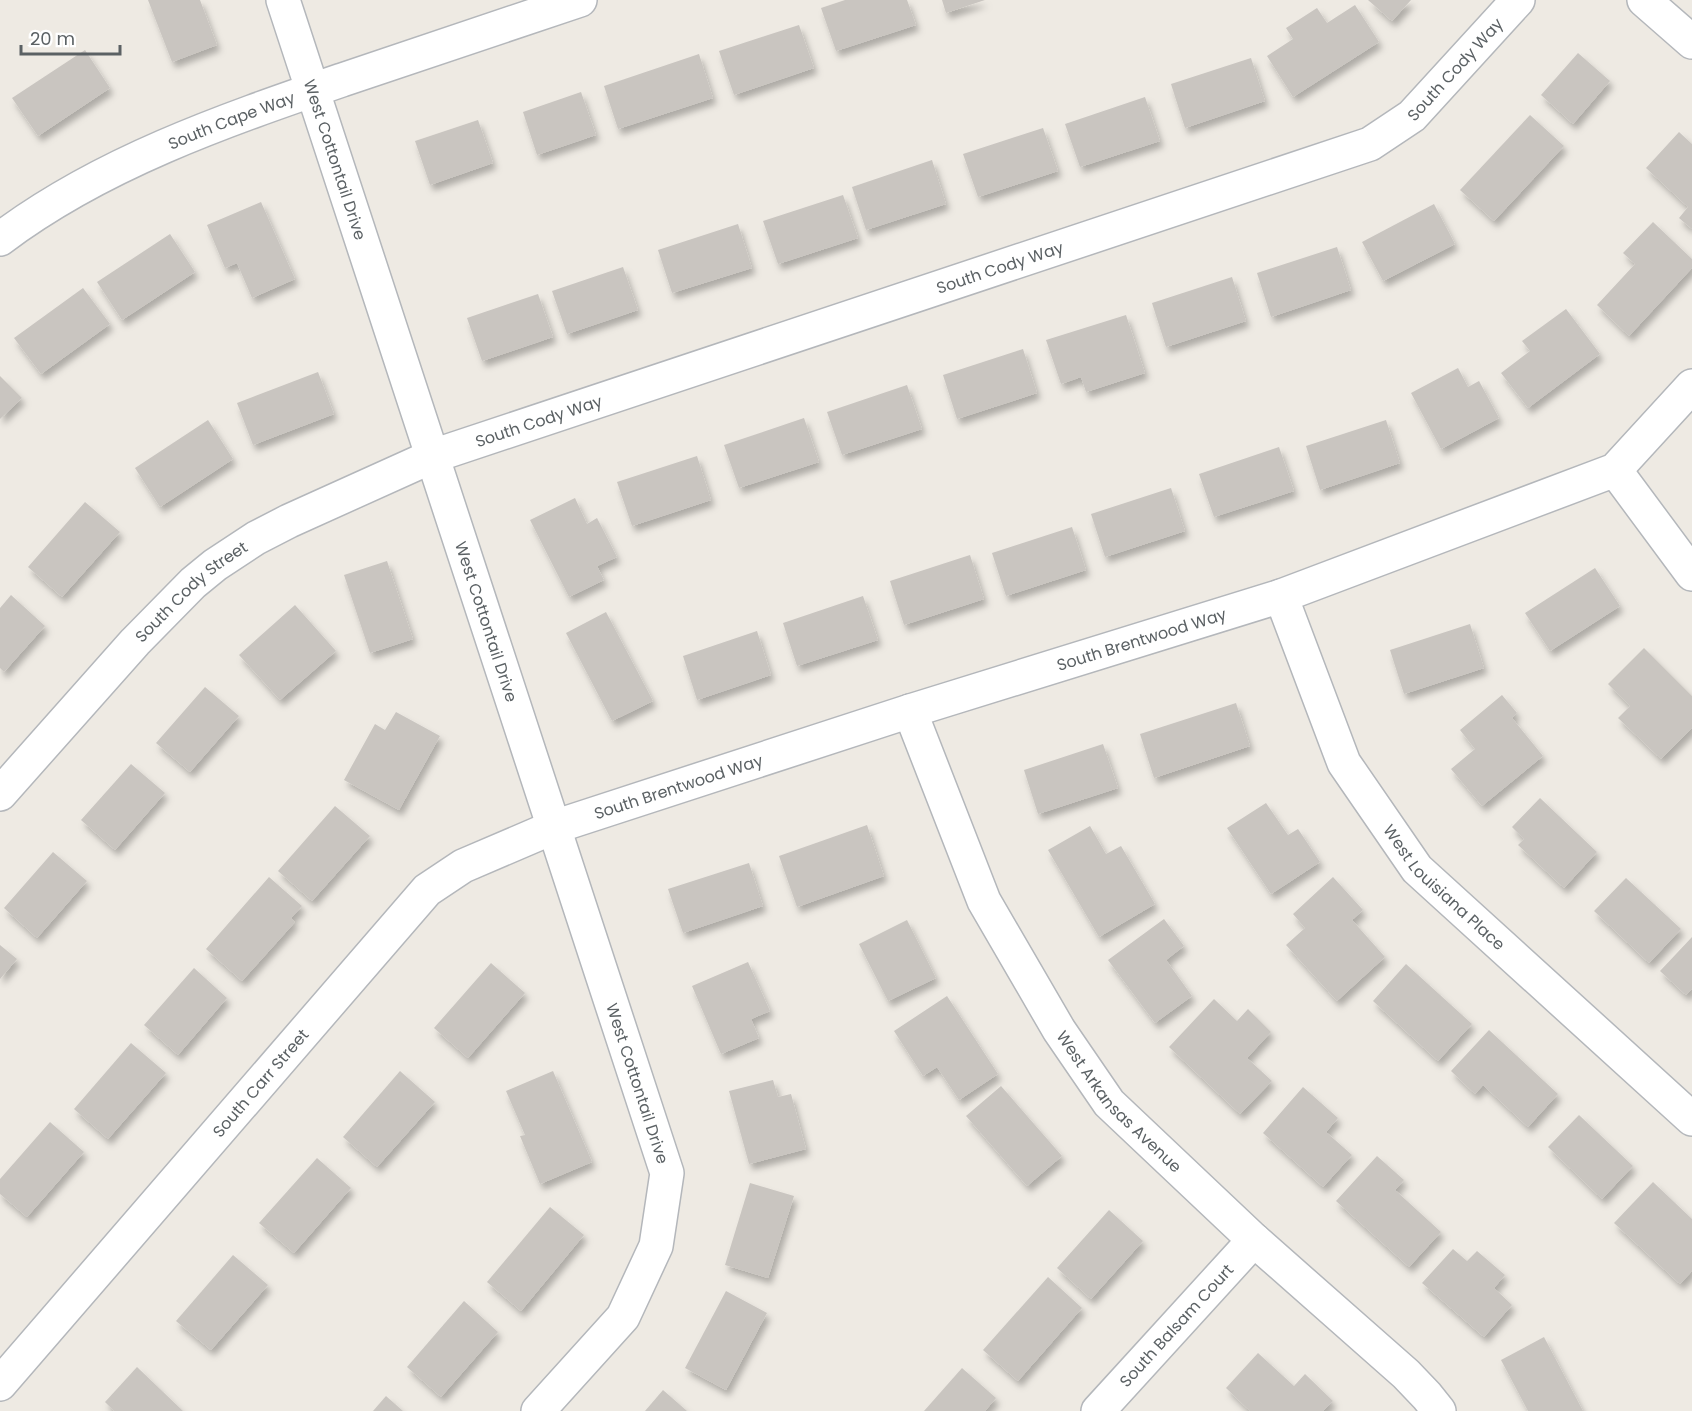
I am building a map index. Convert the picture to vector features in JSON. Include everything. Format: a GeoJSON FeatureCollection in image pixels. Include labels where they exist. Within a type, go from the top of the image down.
{"type":"FeatureCollection","features":[{"type":"Feature","properties":{"kind":"street","name":"West Cottontail Drive"},"geometry":{"type":"LineString","coordinates":[[283,0],[667,1173],[656,1246],[623,1317],[538,1411]]}},
{"type":"Feature","properties":{"kind":"street","name":"South Cape Way"},"geometry":{"type":"LineString","coordinates":[[0,239],[21,223],[78,189],[216,124],[579,0]]}},
{"type":"Feature","properties":{"kind":"street","name":"South Cody Way"},"geometry":{"type":"LineString","coordinates":[[433,456],[1370,144],[1413,116],[1518,0]]}},
{"type":"Feature","properties":{"kind":"street"},"geometry":{"type":"LineString","coordinates":[[1644,0],[1692,42]]}},
{"type":"Feature","properties":{"kind":"street","name":"South Brentwood Way"},"geometry":{"type":"LineString","coordinates":[[554,827],[910,711],[1281,596],[1615,470],[1692,386]]}},
{"type":"Feature","properties":{"kind":"street","name":"South Cody Street"},"geometry":{"type":"LineString","coordinates":[[0,794],[135,642],[193,583],[215,565],[256,538],[289,521],[433,456]]}},
{"type":"Feature","properties":{"kind":"street"},"geometry":{"type":"LineString","coordinates":[[1615,470],[1692,574]]}},
{"type":"Feature","properties":{"kind":"street","name":"West Louisiana Place"},"geometry":{"type":"LineString","coordinates":[[1281,596],[1344,763],[1417,869],[1692,1119]]}},
{"type":"Feature","properties":{"kind":"street","name":"West Arkansas Avenue"},"geometry":{"type":"LineString","coordinates":[[910,711],[984,902],[1059,1030],[1109,1103],[1254,1240],[1382,1352],[1439,1411]]}},
{"type":"Feature","properties":{"kind":"street","name":"South Carr Street"},"geometry":{"type":"LineString","coordinates":[[0,1384],[427,890],[463,866],[554,827]]}},
{"type":"Feature","properties":{"kind":"street","name":"South Balsam Court"},"geometry":{"type":"LineString","coordinates":[[1098,1411],[1254,1240]]}},
{"type":"Feature","properties":{"kind":"building"},"geometry":{"type":"Polygon","coordinates":[[[148,0],[200,0],[217,45],[172,62],[148,0]]]}},
{"type":"Feature","properties":{"kind":"building"},"geometry":{"type":"Polygon","coordinates":[[[845,0],[907,0],[916,25],[836,51],[821,8],[845,0]]]}},
{"type":"Feature","properties":{"kind":"building"},"geometry":{"type":"Polygon","coordinates":[[[942,0],[985,0],[946,13],[942,0]]]}},
{"type":"Feature","properties":{"kind":"building"},"geometry":{"type":"Polygon","coordinates":[[[1368,0],[1411,0],[1392,21],[1368,0]]]}},
{"type":"Feature","properties":{"kind":"building"},"geometry":{"type":"Polygon","coordinates":[[[1355,5],[1379,42],[1293,97],[1267,56],[1293,39],[1286,28],[1317,8],[1327,23],[1355,5]]]}},
{"type":"Feature","properties":{"kind":"building"},"geometry":{"type":"Polygon","coordinates":[[[799,25],[814,68],[734,95],[719,51],[799,25]]]}},
{"type":"Feature","properties":{"kind":"building"},"geometry":{"type":"Polygon","coordinates":[[[85,50],[110,88],[38,136],[12,98],[85,50]]]}},
{"type":"Feature","properties":{"kind":"building"},"geometry":{"type":"Polygon","coordinates":[[[1578,53],[1610,81],[1573,124],[1541,95],[1578,53]]]}},
{"type":"Feature","properties":{"kind":"building"},"geometry":{"type":"Polygon","coordinates":[[[699,54],[713,98],[618,129],[604,86],[699,54]]]}},
{"type":"Feature","properties":{"kind":"building"},"geometry":{"type":"Polygon","coordinates":[[[1251,58],[1265,101],[1185,128],[1171,84],[1251,58]]]}},
{"type":"Feature","properties":{"kind":"building"},"geometry":{"type":"Polygon","coordinates":[[[581,92],[596,135],[537,155],[523,112],[581,92]]]}},
{"type":"Feature","properties":{"kind":"building"},"geometry":{"type":"Polygon","coordinates":[[[1145,97],[1160,141],[1080,167],[1065,124],[1145,97]]]}},
{"type":"Feature","properties":{"kind":"building"},"geometry":{"type":"Polygon","coordinates":[[[1530,115],[1564,146],[1494,221],[1460,190],[1530,115]]]}},
{"type":"Feature","properties":{"kind":"building"},"geometry":{"type":"Polygon","coordinates":[[[478,120],[493,163],[430,185],[415,141],[478,120]]]}},
{"type":"Feature","properties":{"kind":"building"},"geometry":{"type":"Polygon","coordinates":[[[1043,128],[1058,171],[978,197],[963,154],[1043,128]]]}},
{"type":"Feature","properties":{"kind":"building"},"geometry":{"type":"Polygon","coordinates":[[[1679,132],[1692,144],[1692,229],[1679,218],[1688,207],[1646,168],[1679,132]]]}},
{"type":"Feature","properties":{"kind":"building"},"geometry":{"type":"Polygon","coordinates":[[[932,160],[946,204],[866,230],[852,187],[932,160]]]}},
{"type":"Feature","properties":{"kind":"building"},"geometry":{"type":"Polygon","coordinates":[[[843,195],[858,238],[778,264],[763,221],[843,195]]]}},
{"type":"Feature","properties":{"kind":"building"},"geometry":{"type":"Polygon","coordinates":[[[261,202],[295,279],[252,298],[237,263],[225,268],[207,225],[261,202]]]}},
{"type":"Feature","properties":{"kind":"building"},"geometry":{"type":"Polygon","coordinates":[[[1434,204],[1455,244],[1383,281],[1362,242],[1434,204]]]}},
{"type":"Feature","properties":{"kind":"building"},"geometry":{"type":"Polygon","coordinates":[[[1653,222],[1692,259],[1692,268],[1629,336],[1597,305],[1635,264],[1623,253],[1653,222]]]}},
{"type":"Feature","properties":{"kind":"building"},"geometry":{"type":"Polygon","coordinates":[[[738,224],[752,268],[672,293],[658,250],[738,224]]]}},
{"type":"Feature","properties":{"kind":"building"},"geometry":{"type":"Polygon","coordinates":[[[170,234],[195,272],[122,320],[97,282],[170,234]]]}},
{"type":"Feature","properties":{"kind":"building"},"geometry":{"type":"Polygon","coordinates":[[[1337,247],[1351,290],[1271,317],[1257,273],[1337,247]]]}},
{"type":"Feature","properties":{"kind":"building"},"geometry":{"type":"Polygon","coordinates":[[[623,267],[638,310],[567,334],[552,291],[623,267]]]}},
{"type":"Feature","properties":{"kind":"building"},"geometry":{"type":"Polygon","coordinates":[[[1232,277],[1246,321],[1166,347],[1152,303],[1232,277]]]}},
{"type":"Feature","properties":{"kind":"building"},"geometry":{"type":"Polygon","coordinates":[[[83,288],[110,324],[41,374],[14,338],[83,288]]]}},
{"type":"Feature","properties":{"kind":"building"},"geometry":{"type":"Polygon","coordinates":[[[538,294],[553,337],[482,361],[467,318],[538,294]]]}},
{"type":"Feature","properties":{"kind":"building"},"geometry":{"type":"Polygon","coordinates":[[[1566,309],[1600,354],[1528,408],[1501,373],[1530,351],[1522,341],[1566,309]]]}},
{"type":"Feature","properties":{"kind":"building"},"geometry":{"type":"Polygon","coordinates":[[[1126,315],[1145,373],[1086,392],[1081,377],[1061,384],[1046,340],[1126,315]]]}},
{"type":"Feature","properties":{"kind":"building"},"geometry":{"type":"Polygon","coordinates":[[[1023,349],[1037,393],[957,419],[943,375],[1023,349]]]}},
{"type":"Feature","properties":{"kind":"building"},"geometry":{"type":"Polygon","coordinates":[[[1458,368],[1468,387],[1479,381],[1499,418],[1441,449],[1411,393],[1458,368]]]}},
{"type":"Feature","properties":{"kind":"building"},"geometry":{"type":"Polygon","coordinates":[[[318,372],[334,414],[253,445],[237,403],[318,372]]]}},
{"type":"Feature","properties":{"kind":"building"},"geometry":{"type":"Polygon","coordinates":[[[0,376],[22,398],[0,419],[0,376]]]}},
{"type":"Feature","properties":{"kind":"building"},"geometry":{"type":"Polygon","coordinates":[[[907,385],[922,429],[842,455],[827,412],[907,385]]]}},
{"type":"Feature","properties":{"kind":"building"},"geometry":{"type":"Polygon","coordinates":[[[804,418],[819,462],[739,488],[724,445],[804,418]]]}},
{"type":"Feature","properties":{"kind":"building"},"geometry":{"type":"Polygon","coordinates":[[[208,420],[233,459],[160,507],[135,468],[208,420]]]}},
{"type":"Feature","properties":{"kind":"building"},"geometry":{"type":"Polygon","coordinates":[[[1386,420],[1400,463],[1320,490],[1306,446],[1386,420]]]}},
{"type":"Feature","properties":{"kind":"building"},"geometry":{"type":"Polygon","coordinates":[[[1279,447],[1294,491],[1214,517],[1199,474],[1279,447]]]}},
{"type":"Feature","properties":{"kind":"building"},"geometry":{"type":"Polygon","coordinates":[[[697,456],[711,500],[632,526],[617,482],[697,456]]]}},
{"type":"Feature","properties":{"kind":"building"},"geometry":{"type":"Polygon","coordinates":[[[1171,488],[1185,531],[1105,557],[1091,514],[1171,488]]]}},
{"type":"Feature","properties":{"kind":"building"},"geometry":{"type":"Polygon","coordinates":[[[575,498],[587,524],[597,518],[617,557],[597,566],[604,580],[569,597],[530,520],[575,498]]]}},
{"type":"Feature","properties":{"kind":"building"},"geometry":{"type":"Polygon","coordinates":[[[85,502],[120,532],[62,597],[28,567],[85,502]]]}},
{"type":"Feature","properties":{"kind":"building"},"geometry":{"type":"Polygon","coordinates":[[[1072,527],[1086,570],[1006,596],[992,553],[1072,527]]]}},
{"type":"Feature","properties":{"kind":"building"},"geometry":{"type":"Polygon","coordinates":[[[970,555],[984,599],[904,625],[890,581],[970,555]]]}},
{"type":"Feature","properties":{"kind":"building"},"geometry":{"type":"Polygon","coordinates":[[[387,561],[413,639],[370,653],[344,575],[387,561]]]}},
{"type":"Feature","properties":{"kind":"building"},"geometry":{"type":"Polygon","coordinates":[[[1595,568],[1620,606],[1550,651],[1525,613],[1595,568]]]}},
{"type":"Feature","properties":{"kind":"building"},"geometry":{"type":"Polygon","coordinates":[[[11,595],[45,626],[4,672],[0,668],[0,608],[11,595]]]}},
{"type":"Feature","properties":{"kind":"building"},"geometry":{"type":"Polygon","coordinates":[[[863,596],[878,640],[797,666],[783,623],[863,596]]]}},
{"type":"Feature","properties":{"kind":"building"},"geometry":{"type":"Polygon","coordinates":[[[295,605],[336,651],[280,700],[239,655],[295,605]]]}},
{"type":"Feature","properties":{"kind":"building"},"geometry":{"type":"Polygon","coordinates":[[[606,612],[653,701],[612,721],[566,633],[606,612]]]}},
{"type":"Feature","properties":{"kind":"building"},"geometry":{"type":"Polygon","coordinates":[[[1470,624],[1484,668],[1404,694],[1390,650],[1470,624]]]}},
{"type":"Feature","properties":{"kind":"building"},"geometry":{"type":"Polygon","coordinates":[[[757,631],[771,675],[697,700],[683,656],[757,631]]]}},
{"type":"Feature","properties":{"kind":"building"},"geometry":{"type":"Polygon","coordinates":[[[1644,648],[1692,696],[1692,728],[1661,759],[1618,718],[1630,706],[1608,684],[1644,648]]]}},
{"type":"Feature","properties":{"kind":"building"},"geometry":{"type":"Polygon","coordinates":[[[205,687],[239,716],[190,772],[156,743],[205,687]]]}},
{"type":"Feature","properties":{"kind":"building"},"geometry":{"type":"Polygon","coordinates":[[[1502,695],[1517,713],[1512,718],[1543,756],[1482,806],[1451,769],[1475,749],[1460,730],[1502,695]]]}},
{"type":"Feature","properties":{"kind":"building"},"geometry":{"type":"Polygon","coordinates":[[[1236,703],[1250,746],[1154,778],[1140,734],[1236,703]]]}},
{"type":"Feature","properties":{"kind":"building"},"geometry":{"type":"Polygon","coordinates":[[[396,712],[440,736],[399,810],[344,780],[375,724],[385,730],[396,712]]]}},
{"type":"Feature","properties":{"kind":"building"},"geometry":{"type":"Polygon","coordinates":[[[1103,744],[1118,788],[1038,814],[1024,770],[1103,744]]]}},
{"type":"Feature","properties":{"kind":"building"},"geometry":{"type":"Polygon","coordinates":[[[131,764],[165,793],[115,850],[81,820],[131,764]]]}},
{"type":"Feature","properties":{"kind":"building"},"geometry":{"type":"Polygon","coordinates":[[[1540,798],[1597,852],[1564,888],[1518,845],[1524,839],[1512,827],[1540,798]]]}},
{"type":"Feature","properties":{"kind":"building"},"geometry":{"type":"Polygon","coordinates":[[[1266,803],[1288,835],[1298,829],[1320,862],[1271,894],[1227,828],[1266,803]]]}},
{"type":"Feature","properties":{"kind":"building"},"geometry":{"type":"Polygon","coordinates":[[[335,806],[370,836],[312,901],[278,871],[335,806]]]}},
{"type":"Feature","properties":{"kind":"building"},"geometry":{"type":"Polygon","coordinates":[[[867,825],[884,876],[797,907],[779,856],[867,825]]]}},
{"type":"Feature","properties":{"kind":"building"},"geometry":{"type":"Polygon","coordinates":[[[1090,826],[1106,854],[1121,846],[1155,904],[1099,937],[1048,850],[1090,826]]]}},
{"type":"Feature","properties":{"kind":"building"},"geometry":{"type":"Polygon","coordinates":[[[53,852],[87,881],[37,938],[4,908],[53,852]]]}},
{"type":"Feature","properties":{"kind":"building"},"geometry":{"type":"Polygon","coordinates":[[[749,863],[763,906],[683,933],[668,889],[749,863]]]}},
{"type":"Feature","properties":{"kind":"building"},"geometry":{"type":"Polygon","coordinates":[[[269,877],[302,906],[291,918],[295,922],[242,981],[206,949],[269,877]]]}},
{"type":"Feature","properties":{"kind":"building"},"geometry":{"type":"Polygon","coordinates":[[[1333,877],[1363,910],[1352,920],[1385,957],[1337,1001],[1286,945],[1305,928],[1293,914],[1333,877]]]}},
{"type":"Feature","properties":{"kind":"building"},"geometry":{"type":"Polygon","coordinates":[[[1626,878],[1681,929],[1649,963],[1594,911],[1626,878]]]}},
{"type":"Feature","properties":{"kind":"building"},"geometry":{"type":"Polygon","coordinates":[[[1164,919],[1184,946],[1166,960],[1192,996],[1155,1023],[1108,960],[1164,919]]]}},
{"type":"Feature","properties":{"kind":"building"},"geometry":{"type":"Polygon","coordinates":[[[907,920],[936,978],[888,1001],[859,944],[907,920]]]}},
{"type":"Feature","properties":{"kind":"building"},"geometry":{"type":"Polygon","coordinates":[[[1692,937],[1692,989],[1686,995],[1660,971],[1692,937]]]}},
{"type":"Feature","properties":{"kind":"building"},"geometry":{"type":"Polygon","coordinates":[[[0,945],[17,959],[0,979],[0,945]]]}},
{"type":"Feature","properties":{"kind":"building"},"geometry":{"type":"Polygon","coordinates":[[[748,962],[770,1011],[751,1019],[759,1038],[721,1054],[692,986],[748,962]]]}},
{"type":"Feature","properties":{"kind":"building"},"geometry":{"type":"Polygon","coordinates":[[[491,963],[525,993],[468,1058],[434,1028],[491,963]]]}},
{"type":"Feature","properties":{"kind":"building"},"geometry":{"type":"Polygon","coordinates":[[[1406,964],[1472,1024],[1438,1061],[1373,1001],[1406,964]]]}},
{"type":"Feature","properties":{"kind":"building"},"geometry":{"type":"Polygon","coordinates":[[[194,968],[227,998],[178,1055],[144,1025],[194,968]]]}},
{"type":"Feature","properties":{"kind":"building"},"geometry":{"type":"Polygon","coordinates":[[[947,996],[998,1074],[959,1100],[937,1067],[923,1076],[894,1031],[947,996]]]}},
{"type":"Feature","properties":{"kind":"building"},"geometry":{"type":"Polygon","coordinates":[[[1214,999],[1237,1021],[1248,1009],[1271,1032],[1247,1058],[1272,1081],[1240,1114],[1169,1047],[1214,999]]]}},
{"type":"Feature","properties":{"kind":"building"},"geometry":{"type":"Polygon","coordinates":[[[1489,1030],[1558,1094],[1528,1127],[1483,1085],[1475,1094],[1451,1071],[1489,1030]]]}},
{"type":"Feature","properties":{"kind":"building"},"geometry":{"type":"Polygon","coordinates":[[[131,1043],[166,1073],[108,1139],[74,1109],[131,1043]]]}},
{"type":"Feature","properties":{"kind":"building"},"geometry":{"type":"Polygon","coordinates":[[[400,1071],[435,1102],[377,1167],[343,1137],[400,1071]]]}},
{"type":"Feature","properties":{"kind":"building"},"geometry":{"type":"Polygon","coordinates":[[[553,1071],[592,1162],[540,1184],[520,1136],[525,1135],[506,1091],[553,1071]]]}},
{"type":"Feature","properties":{"kind":"building"},"geometry":{"type":"Polygon","coordinates":[[[773,1080],[778,1097],[791,1094],[806,1149],[749,1164],[729,1091],[773,1080]]]}},
{"type":"Feature","properties":{"kind":"building"},"geometry":{"type":"Polygon","coordinates":[[[1001,1086],[1062,1156],[1027,1186],[966,1116],[1001,1086]]]}},
{"type":"Feature","properties":{"kind":"building"},"geometry":{"type":"Polygon","coordinates":[[[1303,1087],[1338,1118],[1326,1132],[1352,1155],[1323,1187],[1263,1133],[1303,1087]]]}},
{"type":"Feature","properties":{"kind":"building"},"geometry":{"type":"Polygon","coordinates":[[[1579,1115],[1633,1166],[1602,1199],[1548,1147],[1579,1115]]]}},
{"type":"Feature","properties":{"kind":"building"},"geometry":{"type":"Polygon","coordinates":[[[50,1122],[84,1152],[27,1217],[0,1194],[0,1179],[50,1122]]]}},
{"type":"Feature","properties":{"kind":"building"},"geometry":{"type":"Polygon","coordinates":[[[1377,1156],[1404,1180],[1395,1190],[1441,1232],[1409,1267],[1336,1201],[1377,1156]]]}},
{"type":"Feature","properties":{"kind":"building"},"geometry":{"type":"Polygon","coordinates":[[[317,1158],[351,1188],[294,1253],[259,1223],[317,1158]]]}},
{"type":"Feature","properties":{"kind":"building"},"geometry":{"type":"Polygon","coordinates":[[[1653,1182],[1692,1219],[1692,1271],[1680,1284],[1614,1223],[1653,1182]]]}},
{"type":"Feature","properties":{"kind":"building"},"geometry":{"type":"Polygon","coordinates":[[[750,1183],[794,1196],[768,1278],[725,1265],[750,1183]]]}},
{"type":"Feature","properties":{"kind":"building"},"geometry":{"type":"Polygon","coordinates":[[[550,1207],[584,1235],[521,1311],[487,1282],[550,1207]]]}},
{"type":"Feature","properties":{"kind":"building"},"geometry":{"type":"Polygon","coordinates":[[[1109,1210],[1143,1241],[1091,1299],[1057,1268],[1109,1210]]]}},
{"type":"Feature","properties":{"kind":"building"},"geometry":{"type":"Polygon","coordinates":[[[1453,1249],[1467,1261],[1477,1251],[1505,1275],[1494,1288],[1512,1305],[1484,1337],[1422,1283],[1453,1249]]]}},
{"type":"Feature","properties":{"kind":"building"},"geometry":{"type":"Polygon","coordinates":[[[233,1255],[268,1285],[211,1350],[176,1321],[233,1255]]]}},
{"type":"Feature","properties":{"kind":"building"},"geometry":{"type":"Polygon","coordinates":[[[1048,1277],[1082,1308],[1018,1381],[983,1350],[1048,1277]]]}},
{"type":"Feature","properties":{"kind":"building"},"geometry":{"type":"Polygon","coordinates":[[[726,1291],[767,1313],[726,1390],[685,1368],[726,1291]]]}},
{"type":"Feature","properties":{"kind":"building"},"geometry":{"type":"Polygon","coordinates":[[[464,1301],[498,1332],[441,1397],[407,1367],[464,1301]]]}},
{"type":"Feature","properties":{"kind":"building"},"geometry":{"type":"Polygon","coordinates":[[[1544,1337],[1583,1411],[1528,1411],[1501,1360],[1544,1337]]]}},
{"type":"Feature","properties":{"kind":"building"},"geometry":{"type":"Polygon","coordinates":[[[1258,1353],[1294,1386],[1305,1374],[1333,1401],[1323,1411],[1250,1411],[1226,1388],[1258,1353]]]}},
{"type":"Feature","properties":{"kind":"building"},"geometry":{"type":"Polygon","coordinates":[[[137,1367],[183,1411],[114,1411],[105,1402],[137,1367]]]}},
{"type":"Feature","properties":{"kind":"building"},"geometry":{"type":"Polygon","coordinates":[[[962,1368],[996,1398],[985,1411],[924,1411],[962,1368]]]}},
{"type":"Feature","properties":{"kind":"building"},"geometry":{"type":"Polygon","coordinates":[[[663,1390],[687,1411],[645,1411],[663,1390]]]}},
{"type":"Feature","properties":{"kind":"building"},"geometry":{"type":"Polygon","coordinates":[[[386,1396],[403,1411],[373,1411],[386,1396]]]}}]}
